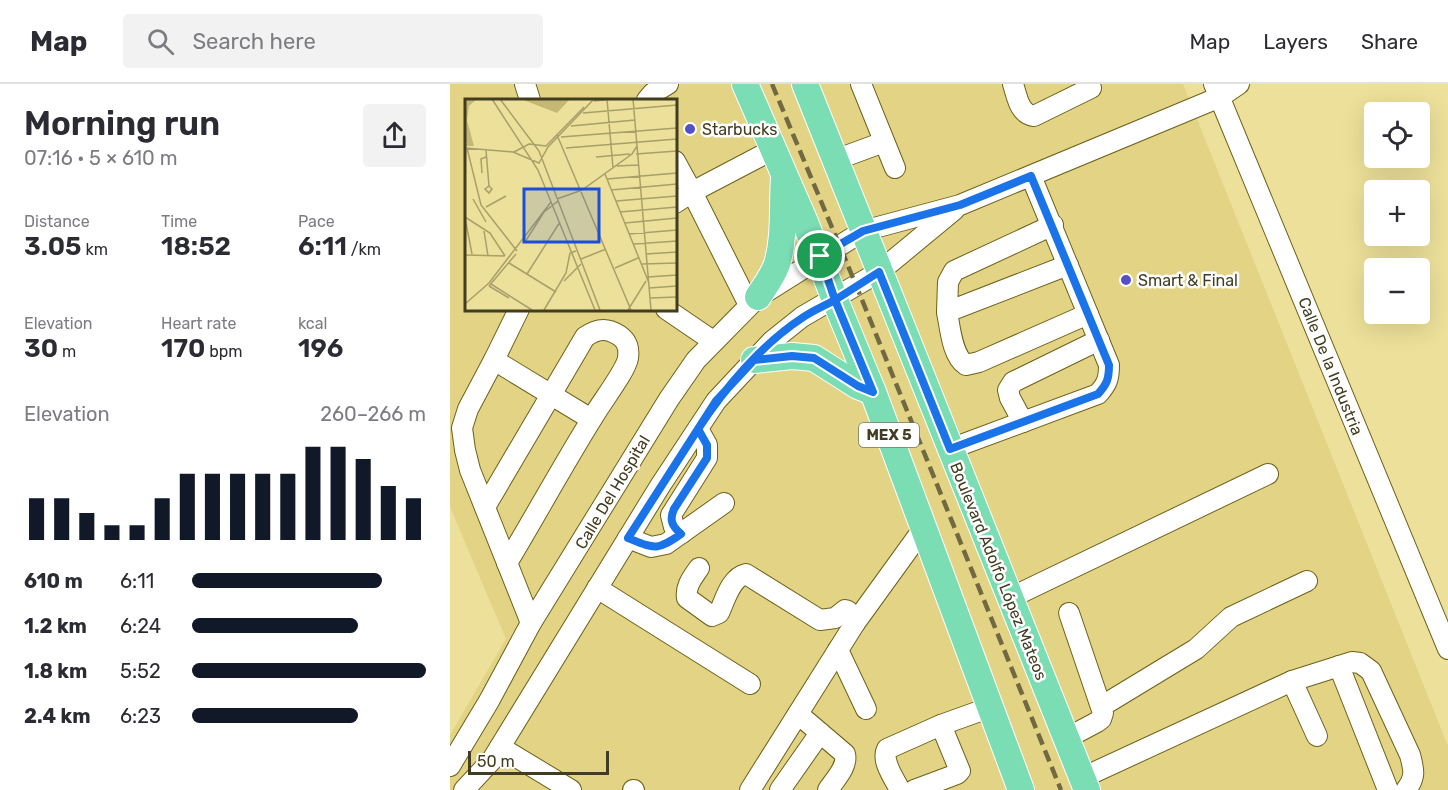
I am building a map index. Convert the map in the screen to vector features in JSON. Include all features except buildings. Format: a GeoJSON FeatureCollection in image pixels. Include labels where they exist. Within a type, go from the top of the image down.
{"type":"FeatureCollection","features":[{"type":"Feature","properties":{"kind":"main road","name":"MEX 5"},"geometry":{"type":"LineString","coordinates":[[745,84],[820,256],[1021,790]]}},
{"type":"Feature","properties":{"kind":"main road","name":"Boulevard Adolfo López Mateos"},"geometry":{"type":"LineString","coordinates":[[806,84],[1085,784]]}},
{"type":"Feature","properties":{"kind":"main road"},"geometry":{"type":"LineString","coordinates":[[753,301],[771,278],[777,264],[782,224],[779,161]]}},
{"type":"Feature","properties":{"kind":"main road"},"geometry":{"type":"LineString","coordinates":[[754,360],[792,356],[814,358],[858,386],[873,392]]}},
{"type":"Feature","properties":{"kind":"street"},"geometry":{"type":"LineString","coordinates":[[525,84],[530,99]]}},
{"type":"Feature","properties":{"kind":"street"},"geometry":{"type":"LineString","coordinates":[[648,99],[668,84]]}},
{"type":"Feature","properties":{"kind":"street"},"geometry":{"type":"LineString","coordinates":[[861,84],[895,168]]}},
{"type":"Feature","properties":{"kind":"street"},"geometry":{"type":"LineString","coordinates":[[1013,84],[1023,110],[1030,116],[1093,85]]}},
{"type":"Feature","properties":{"kind":"street"},"geometry":{"type":"LineString","coordinates":[[469,788],[492,760],[628,538],[716,401],[772,341],[802,317],[835,300],[879,272],[960,205],[1031,176],[1217,91],[1239,84]]}},
{"type":"Feature","properties":{"kind":"street","name":"Calle De la Industria"},"geometry":{"type":"LineString","coordinates":[[1217,91],[1448,649]]}},
{"type":"Feature","properties":{"kind":"street"},"geometry":{"type":"LineString","coordinates":[[835,160],[884,142]]}},
{"type":"Feature","properties":{"kind":"street"},"geometry":{"type":"LineString","coordinates":[[676,202],[692,192],[779,161]]}},
{"type":"Feature","properties":{"kind":"street"},"geometry":{"type":"LineString","coordinates":[[676,164],[753,301]]}},
{"type":"Feature","properties":{"kind":"street"},"geometry":{"type":"LineString","coordinates":[[950,449],[1098,394],[1106,385],[1109,377],[1109,365],[1031,176]]}},
{"type":"Feature","properties":{"kind":"street","name":"Calle Del Hospital"},"geometry":{"type":"LineString","coordinates":[[450,766],[489,701],[531,622],[669,399],[696,360],[713,341],[753,301],[820,256],[863,231],[960,205]]}},
{"type":"Feature","properties":{"kind":"street"},"geometry":{"type":"LineString","coordinates":[[1053,225],[954,271],[948,282],[947,312],[955,347],[961,362],[966,364],[979,362],[1088,314]]}},
{"type":"Feature","properties":{"kind":"street"},"geometry":{"type":"LineString","coordinates":[[947,312],[1068,265]]}},
{"type":"Feature","properties":{"kind":"street"},"geometry":{"type":"LineString","coordinates":[[519,310],[468,409],[462,429],[470,471],[531,622]]}},
{"type":"Feature","properties":{"kind":"street"},"geometry":{"type":"LineString","coordinates":[[667,310],[713,341]]}},
{"type":"Feature","properties":{"kind":"street"},"geometry":{"type":"LineString","coordinates":[[485,507],[585,337],[591,332],[606,330],[620,335],[626,341],[628,361],[591,419],[507,563]]}},
{"type":"Feature","properties":{"kind":"street"},"geometry":{"type":"LineString","coordinates":[[1023,422],[1008,390],[1013,382],[1099,340]]}},
{"type":"Feature","properties":{"kind":"street"},"geometry":{"type":"LineString","coordinates":[[494,360],[591,419]]}},
{"type":"Feature","properties":{"kind":"street"},"geometry":{"type":"LineString","coordinates":[[681,534],[674,527],[671,515],[707,458],[707,445],[698,429]]}},
{"type":"Feature","properties":{"kind":"street"},"geometry":{"type":"LineString","coordinates":[[1010,598],[1268,474]]}},
{"type":"Feature","properties":{"kind":"street"},"geometry":{"type":"LineString","coordinates":[[628,538],[651,547],[658,547],[666,544],[724,503]]}},
{"type":"Feature","properties":{"kind":"street"},"geometry":{"type":"LineString","coordinates":[[750,790],[855,623],[923,529]]}},
{"type":"Feature","properties":{"kind":"street"},"geometry":{"type":"LineString","coordinates":[[699,568],[688,586],[686,595],[712,616],[719,613],[735,581],[740,575],[746,574],[820,620],[835,618],[845,610],[855,623]]}},
{"type":"Feature","properties":{"kind":"street"},"geometry":{"type":"LineString","coordinates":[[1102,706],[1196,648],[1231,617],[1307,580]]}},
{"type":"Feature","properties":{"kind":"street"},"geometry":{"type":"LineString","coordinates":[[597,588],[750,684]]}},
{"type":"Feature","properties":{"kind":"street"},"geometry":{"type":"LineString","coordinates":[[1067,738],[1101,719],[1103,713],[1069,613]]}},
{"type":"Feature","properties":{"kind":"street"},"geometry":{"type":"LineString","coordinates":[[838,650],[866,709]]}},
{"type":"Feature","properties":{"kind":"street"},"geometry":{"type":"LineString","coordinates":[[1085,784],[1292,681],[1352,662],[1360,663],[1371,671],[1410,755],[1413,781],[1406,790]]}},
{"type":"Feature","properties":{"kind":"street"},"geometry":{"type":"LineString","coordinates":[[1340,666],[1389,790]]}},
{"type":"Feature","properties":{"kind":"street"},"geometry":{"type":"LineString","coordinates":[[1292,681],[1317,736]]}},
{"type":"Feature","properties":{"kind":"street"},"geometry":{"type":"LineString","coordinates":[[900,790],[886,761],[887,748],[991,707]]}},
{"type":"Feature","properties":{"kind":"street"},"geometry":{"type":"LineString","coordinates":[[798,714],[845,754],[845,765],[828,790]]}},
{"type":"Feature","properties":{"kind":"street"},"geometry":{"type":"LineString","coordinates":[[914,790],[960,771],[941,725]]}},
{"type":"Feature","properties":{"kind":"street"},"geometry":{"type":"LineString","coordinates":[[780,790],[820,733]]}},
{"type":"Feature","properties":{"kind":"street"},"geometry":{"type":"LineString","coordinates":[[500,747],[571,790]]}},
{"type":"Feature","properties":{"kind":"shaded area"},"geometry":{"type":"Polygon","coordinates":[[[450,84],[1183,84],[1448,746],[1448,790],[450,790],[450,735],[506,639],[450,507],[450,84]]]}},
{"type":"Feature","properties":{"kind":"railway"},"geometry":{"type":"LineString","coordinates":[[772,84],[1061,790]]}},
{"type":"Feature","properties":{"kind":"place","name":"Starbucks"},"geometry":{"type":"Point","coordinates":[690,129]}},
{"type":"Feature","properties":{"kind":"place","name":"Smart & Final"},"geometry":{"type":"Point","coordinates":[1126,280]}},
{"type":"Feature","properties":{"kind":"route"},"geometry":{"type":"LineString","coordinates":[[820,256],[835,300],[802,317],[772,341],[754,360],[716,401],[698,429],[707,445],[707,458],[671,515],[674,527],[681,534],[658,547],[651,547],[628,538],[660,486],[716,401],[754,360],[792,356],[814,358],[858,386],[873,392],[835,300],[879,272],[950,449],[1098,394],[1106,385],[1109,365],[1043,200],[1031,176],[960,205],[863,231],[820,256]]}}]}
